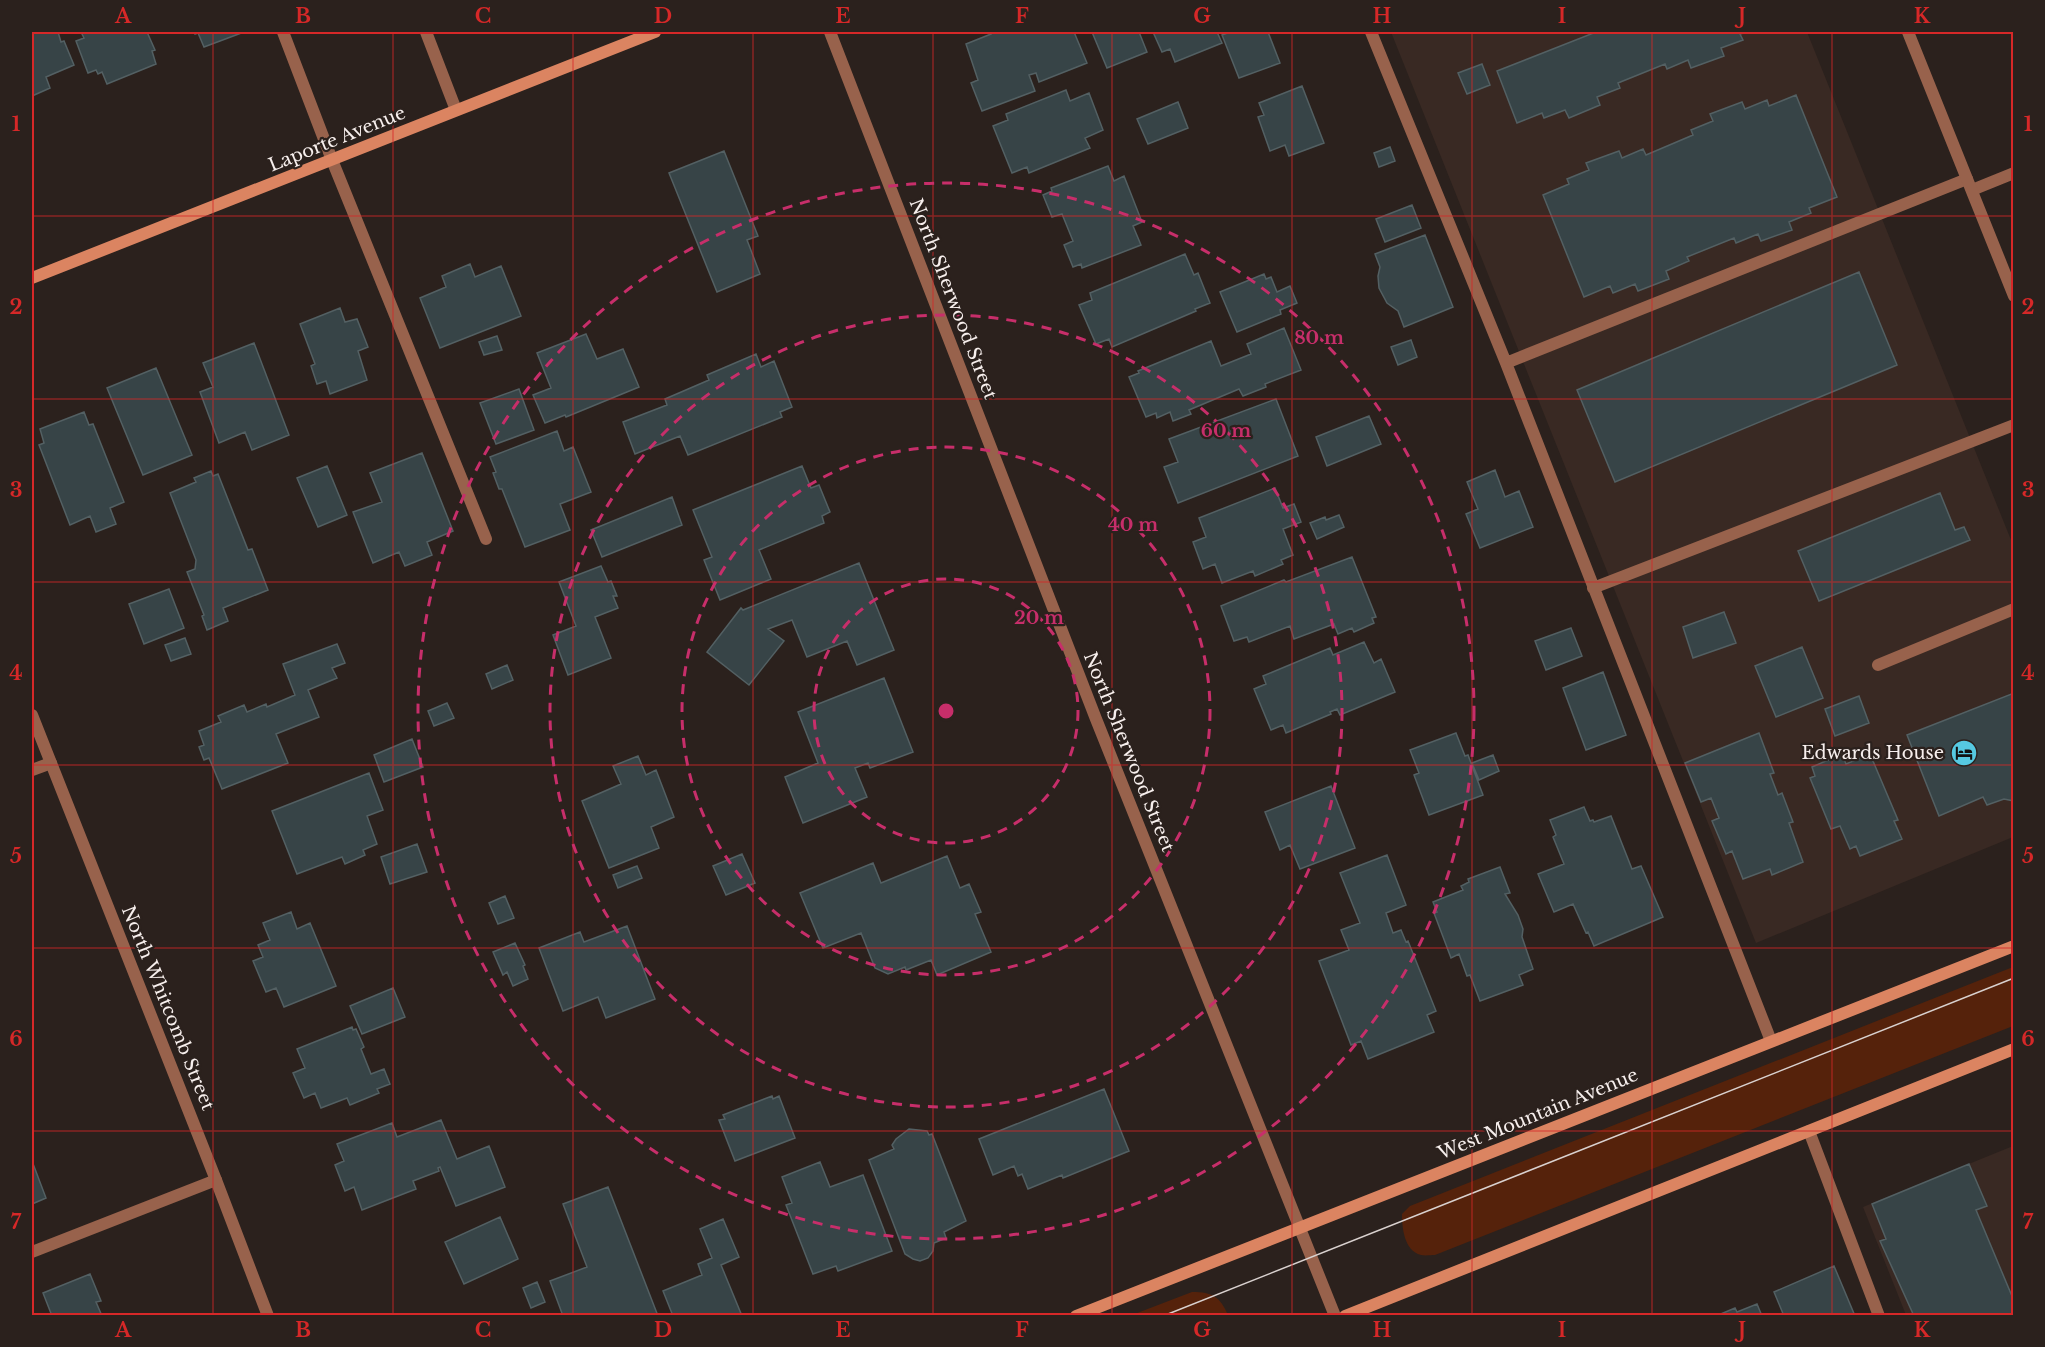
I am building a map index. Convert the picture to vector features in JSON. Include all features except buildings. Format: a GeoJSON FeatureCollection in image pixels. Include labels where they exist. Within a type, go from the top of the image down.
{"type":"FeatureCollection","features":[{"type":"Feature","properties":{"kind":"street"},"geometry":{"type":"LineString","coordinates":[[283,32],[332,160],[486,539]]}},
{"type":"Feature","properties":{"kind":"street"},"geometry":{"type":"LineString","coordinates":[[426,32],[456,110]]}},
{"type":"Feature","properties":{"kind":"street","name":"Laporte Avenue"},"geometry":{"type":"LineString","coordinates":[[32,278],[655,32]]}},
{"type":"Feature","properties":{"kind":"street","name":"North Sherwood Street"},"geometry":{"type":"LineString","coordinates":[[830,32],[1096,719],[1335,1316]]}},
{"type":"Feature","properties":{"kind":"street"},"geometry":{"type":"LineString","coordinates":[[1371,32],[1506,363],[1770,1041]]}},
{"type":"Feature","properties":{"kind":"street"},"geometry":{"type":"LineString","coordinates":[[1908,32],[1969,184],[2009,270],[2013,296]]}},
{"type":"Feature","properties":{"kind":"street"},"geometry":{"type":"LineString","coordinates":[[1506,363],[1969,184],[2013,173]]}},
{"type":"Feature","properties":{"kind":"street"},"geometry":{"type":"LineString","coordinates":[[1593,588],[2013,425]]}},
{"type":"Feature","properties":{"kind":"street"},"geometry":{"type":"LineString","coordinates":[[1878,665],[2013,609]]}},
{"type":"Feature","properties":{"kind":"street","name":"North Whitcomb Street"},"geometry":{"type":"LineString","coordinates":[[32,715],[268,1316]]}},
{"type":"Feature","properties":{"kind":"street"},"geometry":{"type":"LineString","coordinates":[[32,770],[51,763]]}},
{"type":"Feature","properties":{"kind":"street","name":"West Mountain Avenue"},"geometry":{"type":"LineString","coordinates":[[1076,1316],[2013,946]]}},
{"type":"Feature","properties":{"kind":"street"},"geometry":{"type":"LineString","coordinates":[[1345,1316],[2013,1049]]}},
{"type":"Feature","properties":{"kind":"street"},"geometry":{"type":"LineString","coordinates":[[1809,1131],[1879,1316]]}},
{"type":"Feature","properties":{"kind":"street"},"geometry":{"type":"LineString","coordinates":[[32,1252],[216,1180]]}},
{"type":"Feature","properties":{"kind":"shaded area"},"geometry":{"type":"Polygon","coordinates":[[[1391,32],[1807,32],[2013,545],[2013,837],[1756,943],[1391,32]]]}},
{"type":"Feature","properties":{"kind":"shaded area"},"geometry":{"type":"Polygon","coordinates":[[[2013,967],[2013,1026],[1435,1255],[1415,1253],[1408,1244],[1402,1214],[1410,1206],[2013,967]]]}},
{"type":"Feature","properties":{"kind":"shaded area"},"geometry":{"type":"Polygon","coordinates":[[[2013,1146],[2013,1315],[1906,1315],[1863,1207],[2013,1146]]]}},
{"type":"Feature","properties":{"kind":"shaded area"},"geometry":{"type":"Polygon","coordinates":[[[1192,1292],[1215,1297],[1228,1315],[1132,1315],[1192,1292]]]}},
{"type":"Feature","properties":{"kind":"tram line"},"geometry":{"type":"LineString","coordinates":[[1163,1316],[2014,978]]}},
{"type":"Feature","properties":{"kind":"place","name":"Edwards House"},"geometry":{"type":"Point","coordinates":[1964,753]}}]}
